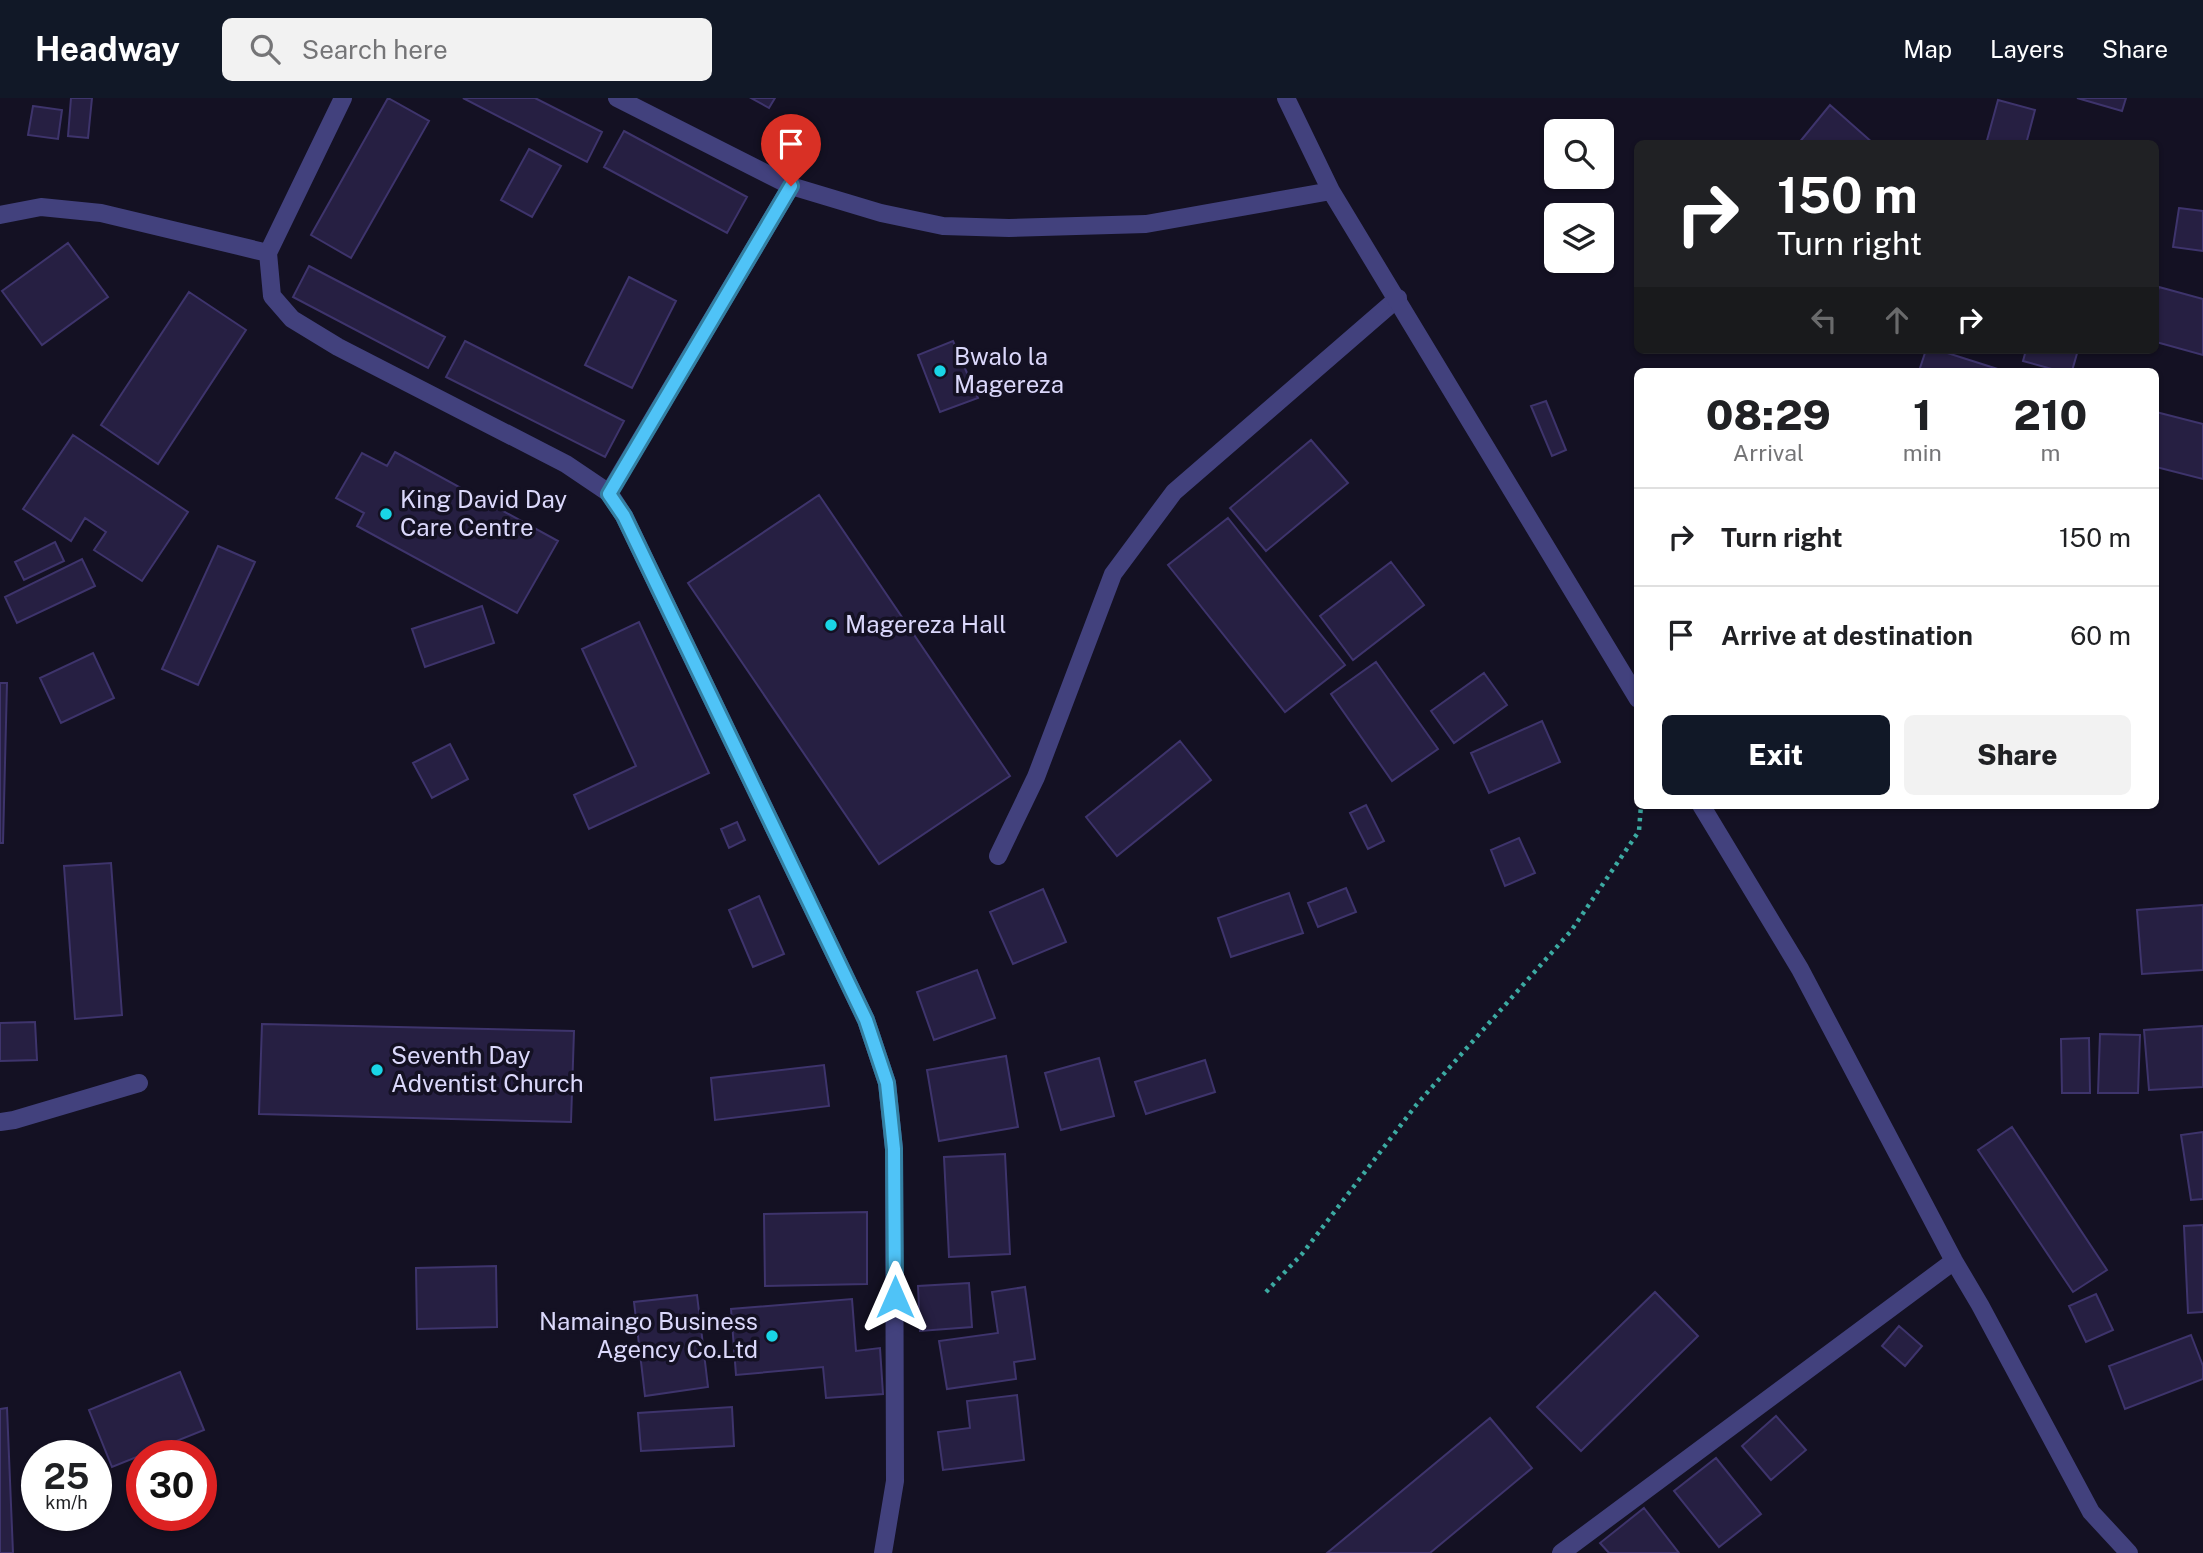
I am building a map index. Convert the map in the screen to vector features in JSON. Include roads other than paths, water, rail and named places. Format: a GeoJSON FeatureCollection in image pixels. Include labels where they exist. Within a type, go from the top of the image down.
{"type":"FeatureCollection","features":[{"type":"Feature","properties":{"kind":"street"},"geometry":{"type":"LineString","coordinates":[[343,98],[268,253],[272,296],[292,319],[338,347],[566,464],[609,494],[624,516],[866,1020],[887,1083],[894,1149],[895,1481],[883,1553]]}},
{"type":"Feature","properties":{"kind":"street"},"geometry":{"type":"LineString","coordinates":[[617,98],[791,186],[881,214],[943,226],[1009,228],[1146,224],[1331,191]]}},
{"type":"Feature","properties":{"kind":"street"},"geometry":{"type":"LineString","coordinates":[[1286,98],[1331,191],[1634,692]]}},
{"type":"Feature","properties":{"kind":"street"},"geometry":{"type":"LineString","coordinates":[[609,494],[791,186]]}},
{"type":"Feature","properties":{"kind":"street"},"geometry":{"type":"LineString","coordinates":[[0,215],[41,207],[101,213],[268,253]]}},
{"type":"Feature","properties":{"kind":"street"},"geometry":{"type":"LineString","coordinates":[[998,856],[1036,777],[1113,574],[1174,492],[1398,299]]}},
{"type":"Feature","properties":{"kind":"street"},"geometry":{"type":"LineString","coordinates":[[1703,809],[1800,969],[1954,1261],[2091,1512],[2129,1553]]}},
{"type":"Feature","properties":{"kind":"street"},"geometry":{"type":"LineString","coordinates":[[0,1122],[139,1083]]}},
{"type":"Feature","properties":{"kind":"street"},"geometry":{"type":"LineString","coordinates":[[1561,1553],[1954,1261]]}},
{"type":"Feature","properties":{"kind":"place","name":"Bwalo la Magereza"},"geometry":{"type":"Point","coordinates":[940,371]}},
{"type":"Feature","properties":{"kind":"place","name":"King David Day Care Centre"},"geometry":{"type":"Point","coordinates":[386,514]}},
{"type":"Feature","properties":{"kind":"place","name":"Magereza Hall"},"geometry":{"type":"Point","coordinates":[831,625]}},
{"type":"Feature","properties":{"kind":"place","name":"Seventh Day Adventist Church"},"geometry":{"type":"Point","coordinates":[377,1070]}},
{"type":"Feature","properties":{"kind":"place","name":"Namaingo Business Agency Co.Ltd"},"geometry":{"type":"Point","coordinates":[772,1336]}}]}
